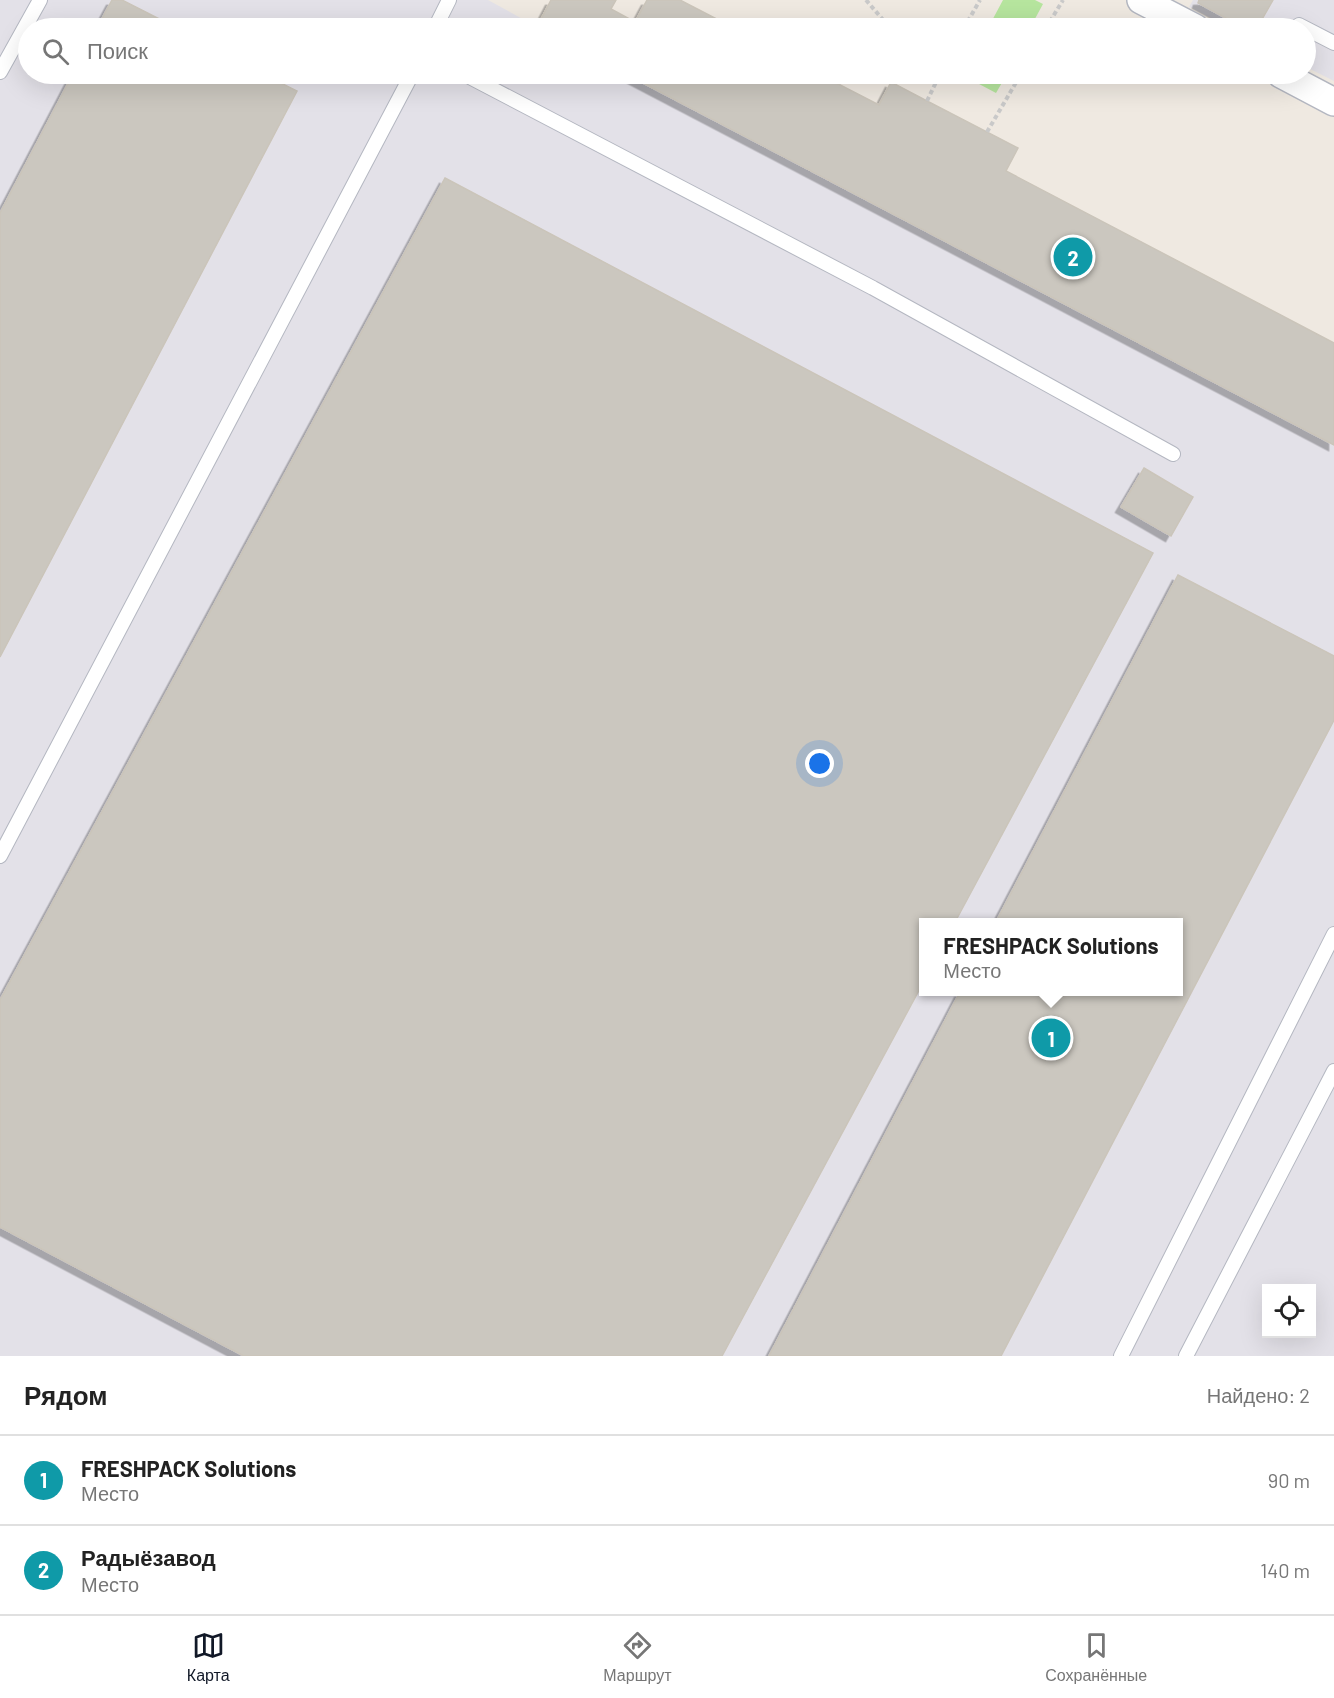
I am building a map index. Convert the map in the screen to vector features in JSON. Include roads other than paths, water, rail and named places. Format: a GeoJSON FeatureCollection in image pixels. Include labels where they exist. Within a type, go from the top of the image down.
{"type":"FeatureCollection","features":[{"type":"Feature","properties":{"kind":"street"},"geometry":{"type":"LineString","coordinates":[[1141,0],[1176,18]]}},
{"type":"Feature","properties":{"kind":"street"},"geometry":{"type":"LineString","coordinates":[[1300,84],[1334,102]]}},
{"type":"Feature","properties":{"kind":"lane"},"geometry":{"type":"LineString","coordinates":[[30,18],[40,0]]}},
{"type":"Feature","properties":{"kind":"lane"},"geometry":{"type":"LineString","coordinates":[[440,18],[449,0]]}},
{"type":"Feature","properties":{"kind":"lane"},"geometry":{"type":"LineString","coordinates":[[1316,34],[1334,43]]}},
{"type":"Feature","properties":{"kind":"lane"},"geometry":{"type":"LineString","coordinates":[[0,72],[18,40]]}},
{"type":"Feature","properties":{"kind":"lane"},"geometry":{"type":"LineString","coordinates":[[0,856],[407,84]]}},
{"type":"Feature","properties":{"kind":"lane"},"geometry":{"type":"LineString","coordinates":[[483,84],[873,288],[1173,454]]}},
{"type":"Feature","properties":{"kind":"lane"},"geometry":{"type":"LineString","coordinates":[[1121,1356],[1334,934]]}},
{"type":"Feature","properties":{"kind":"lane"},"geometry":{"type":"LineString","coordinates":[[1186,1356],[1334,1071]]}},
{"type":"Feature","properties":{"kind":"place","name":"Радыёзавод"},"geometry":{"type":"Point","coordinates":[1073,257]}},
{"type":"Feature","properties":{"kind":"place","name":"FRESHPACK Solutions"},"geometry":{"type":"Point","coordinates":[1051,1038]}}]}
